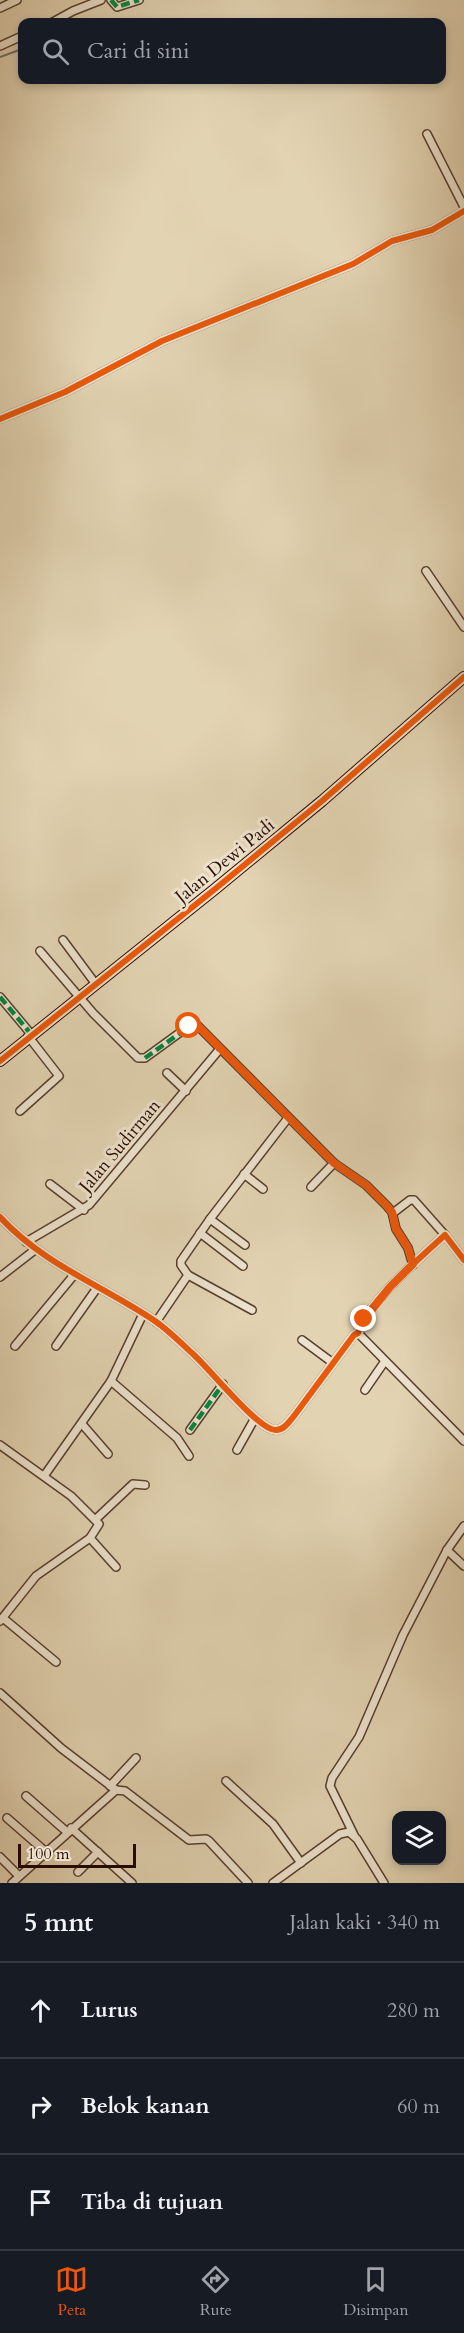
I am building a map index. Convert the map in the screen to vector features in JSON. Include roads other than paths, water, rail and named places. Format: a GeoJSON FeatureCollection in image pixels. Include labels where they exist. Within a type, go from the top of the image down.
{"type":"FeatureCollection","features":[{"type":"Feature","properties":{"kind":"street"},"geometry":{"type":"LineString","coordinates":[[0,8],[17,0]]}},
{"type":"Feature","properties":{"kind":"street"},"geometry":{"type":"LineString","coordinates":[[60,18],[101,0]]}},
{"type":"Feature","properties":{"kind":"street"},"geometry":{"type":"LineString","coordinates":[[111,0],[117,7],[139,0]]}},
{"type":"Feature","properties":{"kind":"street"},"geometry":{"type":"LineString","coordinates":[[0,46],[18,38]]}},
{"type":"Feature","properties":{"kind":"street"},"geometry":{"type":"LineString","coordinates":[[0,419],[65,392],[162,341],[353,264],[392,241],[432,230],[464,209],[427,134]]}},
{"type":"Feature","properties":{"kind":"street"},"geometry":{"type":"LineString","coordinates":[[426,571],[464,627]]}},
{"type":"Feature","properties":{"kind":"street","name":"Jalan Dewi Padi"},"geometry":{"type":"LineString","coordinates":[[0,1061],[322,801],[464,677]]}},
{"type":"Feature","properties":{"kind":"street"},"geometry":{"type":"LineString","coordinates":[[63,940],[95,983]]}},
{"type":"Feature","properties":{"kind":"street"},"geometry":{"type":"LineString","coordinates":[[40,951],[138,1058],[145,1058],[194,1024],[197,1025],[219,1050],[334,1163],[366,1185],[393,1213],[396,1229],[408,1248],[413,1264]]}},
{"type":"Feature","properties":{"kind":"street"},"geometry":{"type":"LineString","coordinates":[[0,997],[59,1076],[20,1111]]}},
{"type":"Feature","properties":{"kind":"street","name":"Jalan Sudirman"},"geometry":{"type":"LineString","coordinates":[[26,1242],[84,1210],[219,1050]]}},
{"type":"Feature","properties":{"kind":"street"},"geometry":{"type":"LineString","coordinates":[[167,1073],[186,1091]]}},
{"type":"Feature","properties":{"kind":"street"},"geometry":{"type":"LineString","coordinates":[[252,1310],[188,1275],[181,1261],[210,1219],[288,1118]]}},
{"type":"Feature","properties":{"kind":"street"},"geometry":{"type":"LineString","coordinates":[[311,1186],[334,1163]]}},
{"type":"Feature","properties":{"kind":"street"},"geometry":{"type":"LineString","coordinates":[[244,1174],[263,1189]]}},
{"type":"Feature","properties":{"kind":"street"},"geometry":{"type":"LineString","coordinates":[[50,1184],[84,1210]]}},
{"type":"Feature","properties":{"kind":"street"},"geometry":{"type":"LineString","coordinates":[[393,1213],[410,1200],[414,1200],[464,1260]]}},
{"type":"Feature","properties":{"kind":"street"},"geometry":{"type":"LineString","coordinates":[[0,1217],[26,1242],[74,1275],[156,1322],[197,1357],[255,1418],[272,1429],[283,1428],[354,1335],[358,1333],[364,1319],[390,1287],[445,1235]]}},
{"type":"Feature","properties":{"kind":"street"},"geometry":{"type":"LineString","coordinates":[[210,1219],[245,1245]]}},
{"type":"Feature","properties":{"kind":"street"},"geometry":{"type":"LineString","coordinates":[[200,1233],[243,1266]]}},
{"type":"Feature","properties":{"kind":"street"},"geometry":{"type":"LineString","coordinates":[[0,1277],[36,1249]]}},
{"type":"Feature","properties":{"kind":"street"},"geometry":{"type":"LineString","coordinates":[[15,1346],[74,1275]]}},
{"type":"Feature","properties":{"kind":"street"},"geometry":{"type":"LineString","coordinates":[[156,1322],[188,1275]]}},
{"type":"Feature","properties":{"kind":"street"},"geometry":{"type":"LineString","coordinates":[[56,1346],[97,1288]]}},
{"type":"Feature","properties":{"kind":"street"},"geometry":{"type":"LineString","coordinates":[[44,1476],[111,1381],[143,1314]]}},
{"type":"Feature","properties":{"kind":"street"},"geometry":{"type":"LineString","coordinates":[[358,1333],[464,1442]]}},
{"type":"Feature","properties":{"kind":"street"},"geometry":{"type":"LineString","coordinates":[[302,1340],[333,1363]]}},
{"type":"Feature","properties":{"kind":"street"},"geometry":{"type":"LineString","coordinates":[[365,1390],[385,1361]]}},
{"type":"Feature","properties":{"kind":"street"},"geometry":{"type":"LineString","coordinates":[[111,1381],[177,1438],[189,1456]]}},
{"type":"Feature","properties":{"kind":"street"},"geometry":{"type":"LineString","coordinates":[[190,1430],[223,1384]]}},
{"type":"Feature","properties":{"kind":"street"},"geometry":{"type":"LineString","coordinates":[[237,1450],[255,1418]]}},
{"type":"Feature","properties":{"kind":"street"},"geometry":{"type":"LineString","coordinates":[[82,1424],[108,1454]]}},
{"type":"Feature","properties":{"kind":"street"},"geometry":{"type":"LineString","coordinates":[[0,1445],[70,1496],[97,1523]]}},
{"type":"Feature","properties":{"kind":"street"},"geometry":{"type":"LineString","coordinates":[[56,1662],[1,1620],[36,1576],[90,1538],[97,1523],[133,1485],[145,1485]]}},
{"type":"Feature","properties":{"kind":"street"},"geometry":{"type":"LineString","coordinates":[[384,1883],[354,1835],[330,1786],[332,1778],[359,1737],[403,1635],[447,1550],[463,1530]]}},
{"type":"Feature","properties":{"kind":"street"},"geometry":{"type":"LineString","coordinates":[[90,1538],[116,1567]]}},
{"type":"Feature","properties":{"kind":"street"},"geometry":{"type":"LineString","coordinates":[[447,1550],[464,1566]]}},
{"type":"Feature","properties":{"kind":"street"},"geometry":{"type":"LineString","coordinates":[[0,1693],[61,1748],[113,1788],[125,1791],[189,1840],[206,1839],[209,1841],[248,1883]]}},
{"type":"Feature","properties":{"kind":"street"},"geometry":{"type":"LineString","coordinates":[[12,1883],[113,1788],[136,1758]]}},
{"type":"Feature","properties":{"kind":"street"},"geometry":{"type":"LineString","coordinates":[[226,1781],[273,1824],[301,1863]]}},
{"type":"Feature","properties":{"kind":"street"},"geometry":{"type":"LineString","coordinates":[[26,1796],[98,1852],[132,1883]]}},
{"type":"Feature","properties":{"kind":"street"},"geometry":{"type":"LineString","coordinates":[[7,1818],[46,1852]]}},
{"type":"Feature","properties":{"kind":"street"},"geometry":{"type":"LineString","coordinates":[[273,1883],[340,1834],[349,1832],[354,1835]]}},
{"type":"Feature","properties":{"kind":"street"},"geometry":{"type":"LineString","coordinates":[[78,1872],[98,1852]]}},
{"type":"Feature","properties":{"kind":"street"},"geometry":{"type":"LineString","coordinates":[[0,1857],[19,1876]]}},
{"type":"Feature","properties":{"kind":"waterway"},"geometry":{"type":"LineString","coordinates":[[0,57],[18,50]]}}]}
